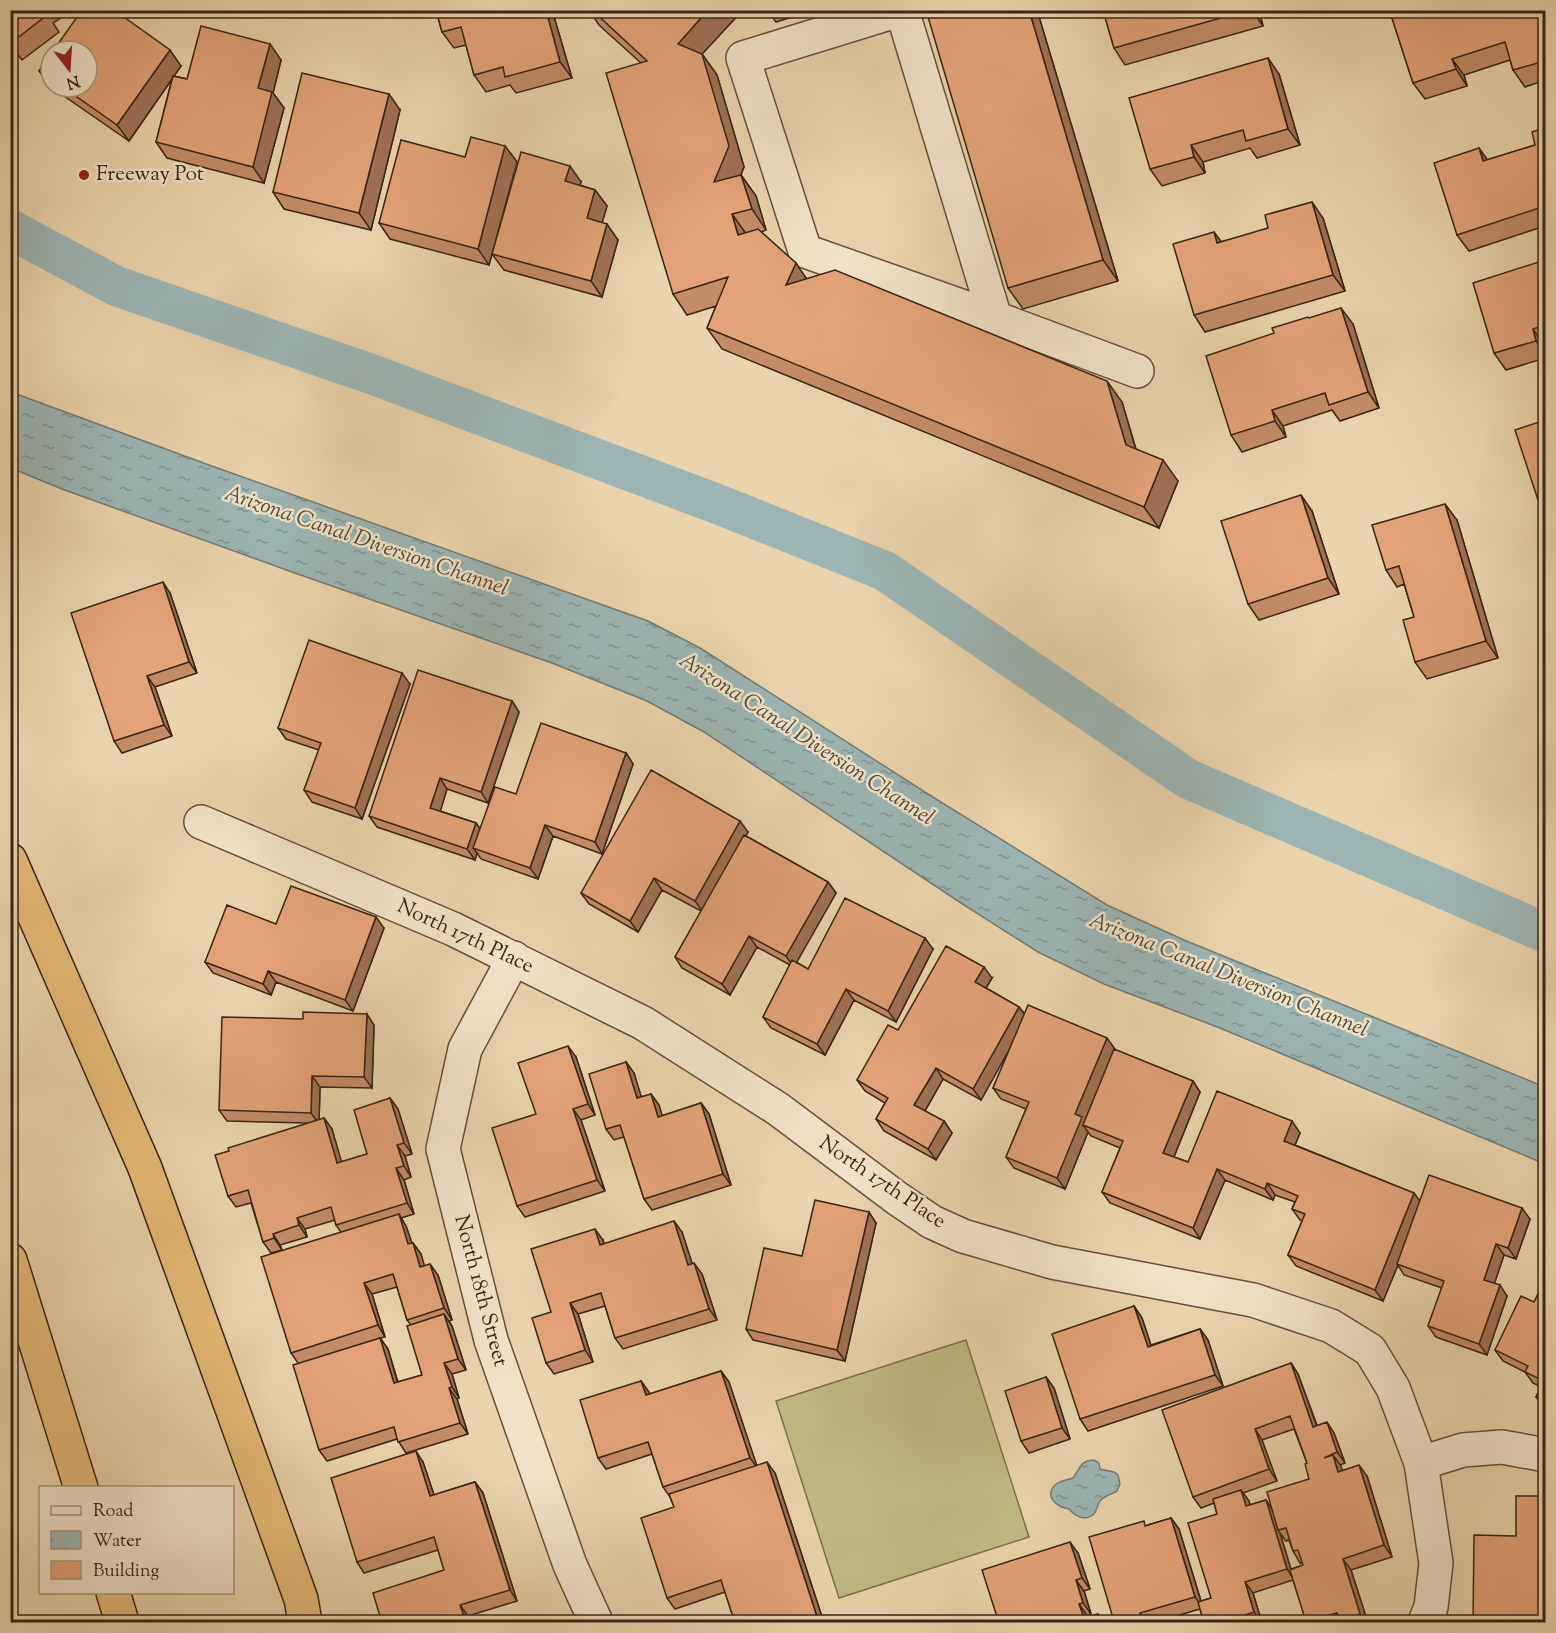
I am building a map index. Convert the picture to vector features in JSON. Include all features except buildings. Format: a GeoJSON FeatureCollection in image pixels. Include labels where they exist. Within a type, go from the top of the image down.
{"type":"FeatureCollection","features":[{"type":"Feature","properties":{"kind":"highway"},"geometry":{"type":"LineString","coordinates":[[10,860],[145,1168],[301,1599],[305,1623]]}},
{"type":"Feature","properties":{"kind":"highway"},"geometry":{"type":"LineString","coordinates":[[10,1260],[80,1486]]}},
{"type":"Feature","properties":{"kind":"highway"},"geometry":{"type":"LineString","coordinates":[[113,1594],[122,1623]]}},
{"type":"Feature","properties":{"kind":"street"},"geometry":{"type":"LineString","coordinates":[[995,318],[901,10],[743,58],[805,251],[1137,371]]}},
{"type":"Feature","properties":{"kind":"street","name":"North 17th Place"},"geometry":{"type":"LineString","coordinates":[[201,822],[453,929],[643,1023],[778,1109],[932,1222],[963,1236],[1052,1262],[1253,1300],[1331,1326],[1370,1350],[1393,1388],[1421,1463],[1436,1563],[1431,1607],[1425,1623]]}},
{"type":"Feature","properties":{"kind":"street","name":"North 18th Street"},"geometry":{"type":"LineString","coordinates":[[514,958],[465,1049],[443,1149],[491,1340],[570,1565],[596,1623]]}},
{"type":"Feature","properties":{"kind":"street"},"geometry":{"type":"LineString","coordinates":[[1421,1463],[1463,1450],[1502,1447],[1545,1455]]}},
{"type":"Feature","properties":{"kind":"shaded area"},"geometry":{"type":"Polygon","coordinates":[[[966,1340],[1029,1537],[839,1598],[776,1401],[966,1340]]]}},
{"type":"Feature","properties":{"kind":"water","name":"Arizona Canal Diversion Channel"},"geometry":{"type":"Polygon","coordinates":[[[11,392],[648,621],[700,648],[1107,905],[1184,940],[1545,1087],[1545,1164],[1220,1028],[1104,984],[1038,952],[704,732],[647,701],[552,663],[292,572],[62,489],[11,468],[11,392]]]}},
{"type":"Feature","properties":{"kind":"water"},"geometry":{"type":"Polygon","coordinates":[[[1094,1460],[1099,1463],[1100,1469],[1118,1475],[1120,1484],[1117,1491],[1100,1501],[1094,1514],[1087,1518],[1080,1517],[1053,1501],[1052,1489],[1057,1484],[1073,1478],[1083,1463],[1094,1460]]]}},
{"type":"Feature","properties":{"kind":"waterway"},"geometry":{"type":"LineString","coordinates":[[10,229],[116,286],[374,375],[720,505],[885,571],[1188,779],[1546,933]]}},
{"type":"Feature","properties":{"kind":"place","name":"Freeway Pot"},"geometry":{"type":"Point","coordinates":[84,175]}}]}
